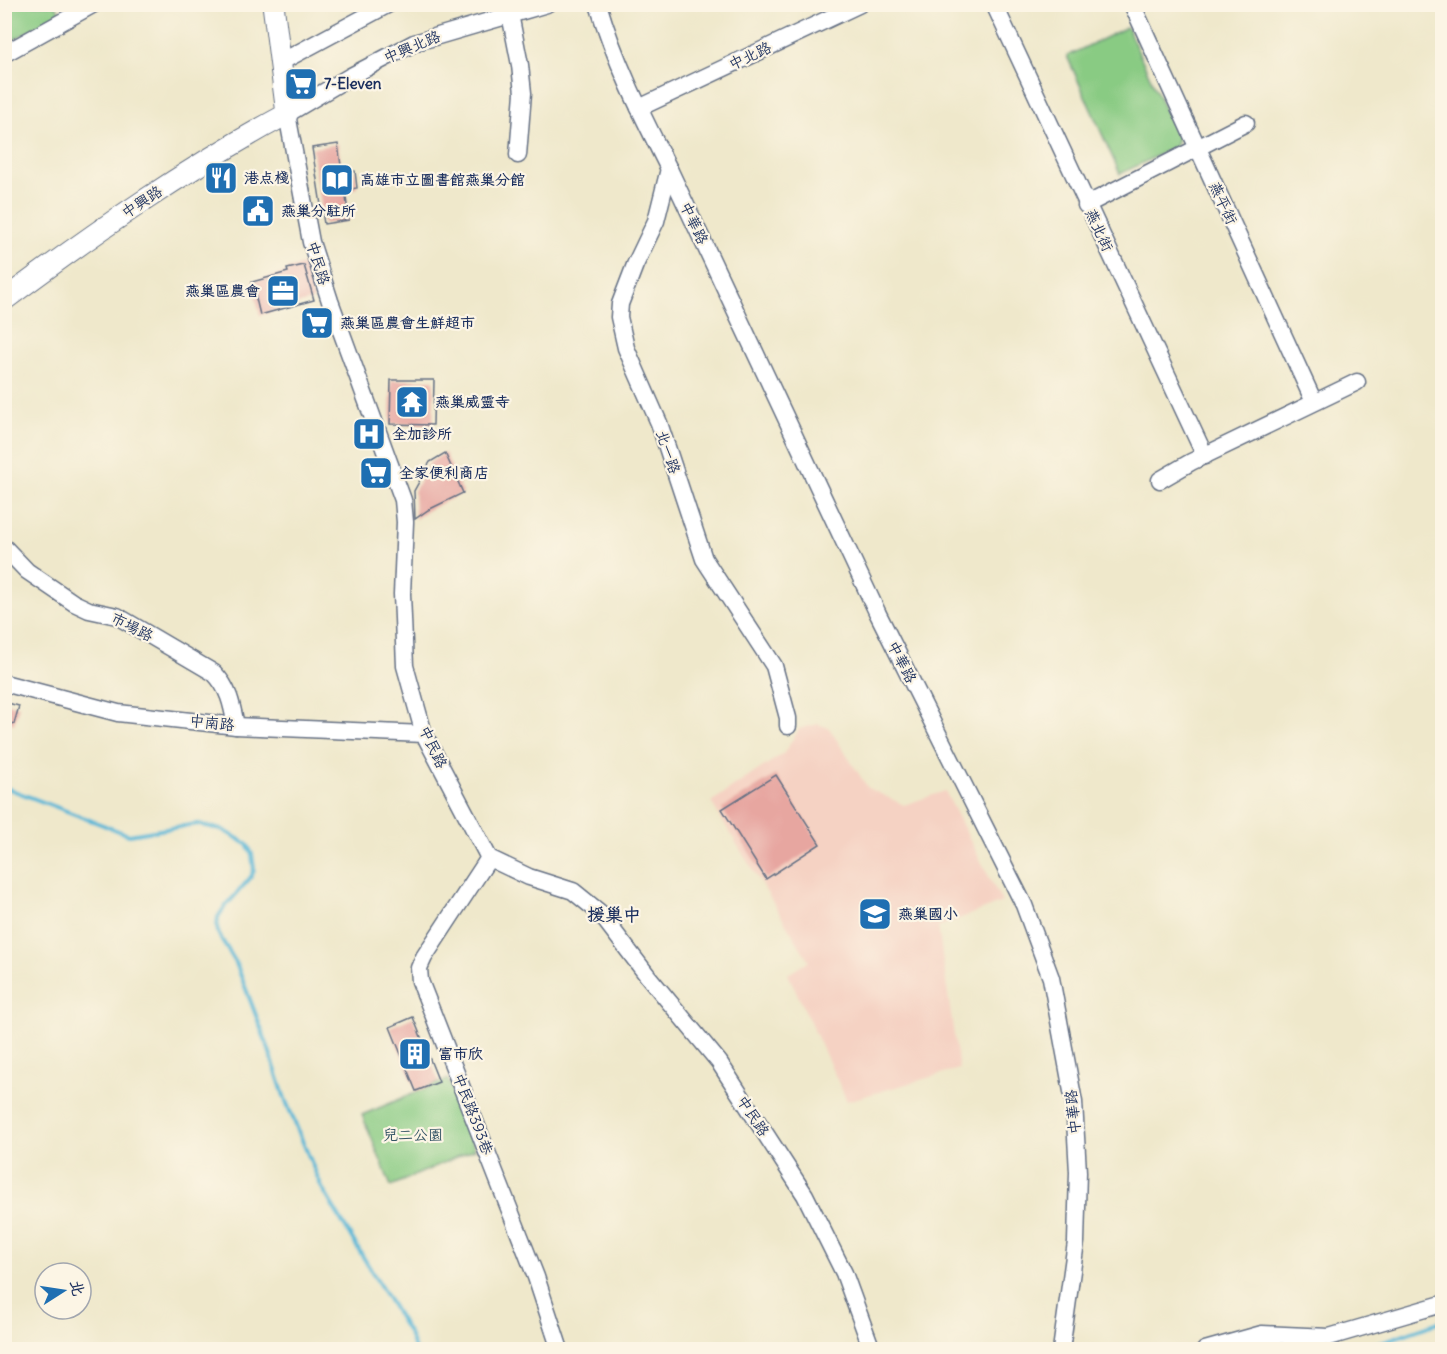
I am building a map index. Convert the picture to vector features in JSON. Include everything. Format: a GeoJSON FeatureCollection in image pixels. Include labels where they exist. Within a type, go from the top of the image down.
{"type":"FeatureCollection","features":[{"type":"Feature","properties":{"kind":"main road","name":"中民路"},"geometry":{"type":"LineString","coordinates":[[273,4],[287,114]]}},
{"type":"Feature","properties":{"kind":"main road","name":"中興路"},"geometry":{"type":"LineString","coordinates":[[4,300],[70,250],[138,203],[253,132],[287,114]]}},
{"type":"Feature","properties":{"kind":"street"},"geometry":{"type":"LineString","coordinates":[[4,54],[94,4]]}},
{"type":"Feature","properties":{"kind":"street"},"geometry":{"type":"LineString","coordinates":[[281,62],[389,4]]}},
{"type":"Feature","properties":{"kind":"street","name":"中興北路"},"geometry":{"type":"LineString","coordinates":[[287,114],[351,76],[414,43],[509,9],[547,4]]}},
{"type":"Feature","properties":{"kind":"street","name":"中華路"},"geometry":{"type":"LineString","coordinates":[[598,4],[609,41],[639,108],[878,614],[1024,905],[1051,978],[1074,1102],[1078,1172],[1076,1242],[1061,1350]]}},
{"type":"Feature","properties":{"kind":"street","name":"中北路"},"geometry":{"type":"LineString","coordinates":[[639,108],[860,4]]}},
{"type":"Feature","properties":{"kind":"street","name":"燕北街"},"geometry":{"type":"LineString","coordinates":[[994,4],[1205,456]]}},
{"type":"Feature","properties":{"kind":"street","name":"燕平街"},"geometry":{"type":"LineString","coordinates":[[1132,4],[1314,402]]}},
{"type":"Feature","properties":{"kind":"street"},"geometry":{"type":"LineString","coordinates":[[509,9],[523,93],[518,155]]}},
{"type":"Feature","properties":{"kind":"street","name":"中民路"},"geometry":{"type":"LineString","coordinates":[[287,114],[311,242],[330,301],[403,500],[405,522],[402,594],[405,666],[424,734],[489,858],[529,877],[573,891],[588,902],[599,912],[647,975],[709,1049],[804,1195],[843,1273],[872,1350]]}},
{"type":"Feature","properties":{"kind":"street"},"geometry":{"type":"LineString","coordinates":[[1086,205],[1246,123]]}},
{"type":"Feature","properties":{"kind":"street","name":"北一路"},"geometry":{"type":"LineString","coordinates":[[669,169],[656,221],[627,284],[620,304],[619,317],[626,348],[659,423],[704,559],[774,666],[788,718],[788,726]]}},
{"type":"Feature","properties":{"kind":"street"},"geometry":{"type":"LineString","coordinates":[[1161,480],[1357,382]]}},
{"type":"Feature","properties":{"kind":"street","name":"市場路"},"geometry":{"type":"LineString","coordinates":[[4,547],[27,571],[74,603],[89,610],[117,616],[214,673],[222,681],[231,699],[236,726]]}},
{"type":"Feature","properties":{"kind":"street","name":"中南路"},"geometry":{"type":"LineString","coordinates":[[4,683],[118,713],[236,726],[424,734]]}},
{"type":"Feature","properties":{"kind":"street","name":"中民路393巷"},"geometry":{"type":"LineString","coordinates":[[489,858],[424,957],[419,968],[420,981],[536,1277],[560,1350]]}},
{"type":"Feature","properties":{"kind":"street"},"geometry":{"type":"LineString","coordinates":[[1205,1350],[1262,1334],[1329,1337],[1443,1304]]}},
{"type":"Feature","properties":{"kind":"shaded area","name":"燕巢國小"},"geometry":{"type":"Polygon","coordinates":[[[818,724],[829,728],[868,788],[904,805],[945,791],[1002,902],[938,927],[959,1069],[847,1101],[788,974],[809,961],[711,802],[784,753],[799,729],[818,724]]]}},
{"type":"Feature","properties":{"kind":"green space"},"geometry":{"type":"Polygon","coordinates":[[[5,5],[56,5],[60,13],[5,45],[5,5]]]}},
{"type":"Feature","properties":{"kind":"green space"},"geometry":{"type":"Polygon","coordinates":[[[1127,27],[1178,138],[1175,147],[1120,174],[1067,56],[1127,27]]]}},
{"type":"Feature","properties":{"kind":"green space","name":"兒二公園"},"geometry":{"type":"Polygon","coordinates":[[[448,1079],[475,1149],[391,1186],[362,1115],[448,1079]]]}},
{"type":"Feature","properties":{"kind":"building","name":"高雄市立圖書館燕巢分館"},"geometry":{"type":"Polygon","coordinates":[[[338,144],[342,173],[355,171],[357,188],[345,190],[349,220],[324,224],[312,148],[338,144]]]}},
{"type":"Feature","properties":{"kind":"building","name":"燕巢區農會"},"geometry":{"type":"Polygon","coordinates":[[[304,265],[314,300],[260,315],[252,282],[304,265]]]}},
{"type":"Feature","properties":{"kind":"building","name":"燕巢威靈寺"},"geometry":{"type":"Polygon","coordinates":[[[391,380],[434,380],[433,425],[390,424],[391,380]]]}},
{"type":"Feature","properties":{"kind":"building"},"geometry":{"type":"Polygon","coordinates":[[[445,453],[463,493],[415,519],[414,491],[430,462],[445,453]]]}},
{"type":"Feature","properties":{"kind":"building"},"geometry":{"type":"Polygon","coordinates":[[[4,702],[19,706],[14,724],[4,721],[4,702]]]}},
{"type":"Feature","properties":{"kind":"building"},"geometry":{"type":"Polygon","coordinates":[[[776,775],[820,844],[766,879],[722,809],[776,775]]]}},
{"type":"Feature","properties":{"kind":"building","name":"富市欣"},"geometry":{"type":"Polygon","coordinates":[[[413,1017],[439,1082],[416,1091],[390,1027],[413,1017]]]}},
{"type":"Feature","properties":{"kind":"waterway"},"geometry":{"type":"LineString","coordinates":[[4,787],[129,835],[197,824],[223,830],[247,844],[252,854],[254,870],[251,877],[218,917],[219,935],[236,963],[285,1099],[322,1188],[409,1334],[415,1350]]}},
{"type":"Feature","properties":{"kind":"waterway"},"geometry":{"type":"LineString","coordinates":[[1381,1350],[1382,1342],[1442,1321]]}},
{"type":"Feature","properties":{"kind":"waterway"},"geometry":{"type":"LineString","coordinates":[[1354,1350],[1382,1342]]}},
{"type":"Feature","properties":{"kind":"place","name":"7-Eleven"},"geometry":{"type":"Point","coordinates":[301,84]}},
{"type":"Feature","properties":{"kind":"place","name":"港点棧"},"geometry":{"type":"Point","coordinates":[221,178]}},
{"type":"Feature","properties":{"kind":"place","name":"高雄市立圖書館燕巢分館"},"geometry":{"type":"Point","coordinates":[337,180]}},
{"type":"Feature","properties":{"kind":"place","name":"燕巢分駐所"},"geometry":{"type":"Point","coordinates":[258,211]}},
{"type":"Feature","properties":{"kind":"place","name":"燕巢區農會"},"geometry":{"type":"Point","coordinates":[283,291]}},
{"type":"Feature","properties":{"kind":"place","name":"燕巢區農會生鮮超市"},"geometry":{"type":"Point","coordinates":[317,323]}},
{"type":"Feature","properties":{"kind":"place","name":"燕巢威靈寺"},"geometry":{"type":"Point","coordinates":[412,402]}},
{"type":"Feature","properties":{"kind":"place","name":"全加診所"},"geometry":{"type":"Point","coordinates":[369,434]}},
{"type":"Feature","properties":{"kind":"place","name":"全家便利商店"},"geometry":{"type":"Point","coordinates":[376,473]}},
{"type":"Feature","properties":{"kind":"place","name":"燕巢國小"},"geometry":{"type":"Point","coordinates":[875,914]}},
{"type":"Feature","properties":{"kind":"place","name":"富市欣"},"geometry":{"type":"Point","coordinates":[415,1054]}},
{"type":"Feature","properties":{"kind":"district","name":"援巢中"},"geometry":{"type":"Point","coordinates":[614,915]}}]}
